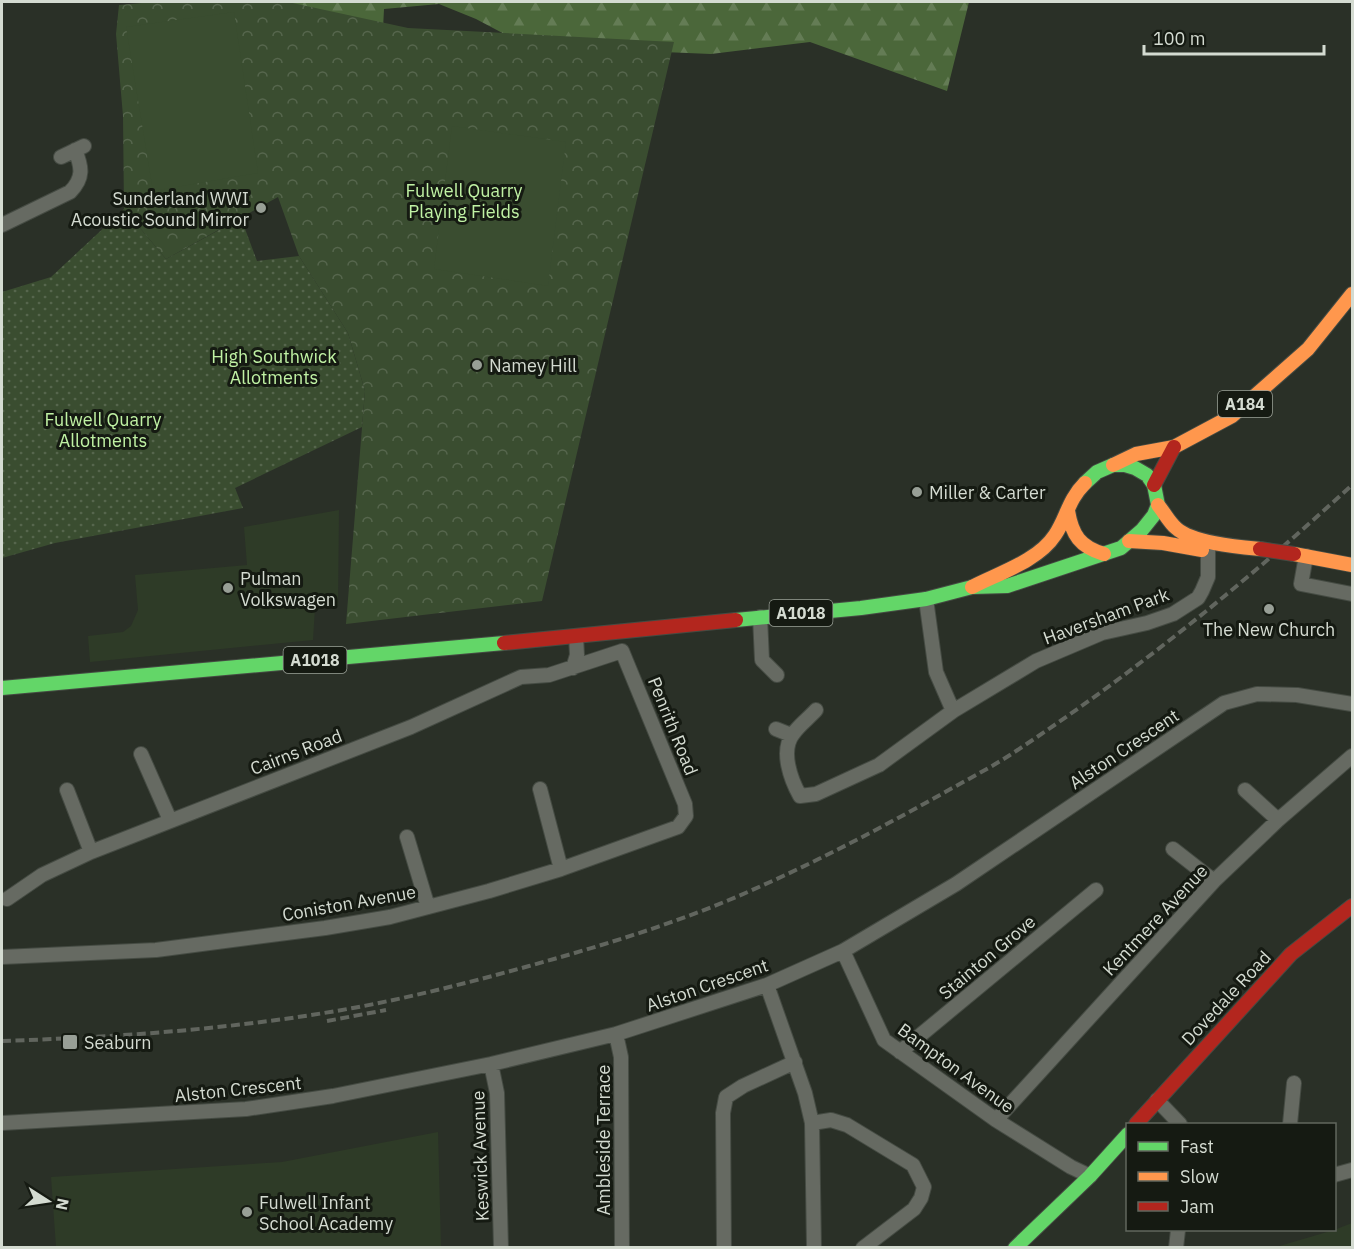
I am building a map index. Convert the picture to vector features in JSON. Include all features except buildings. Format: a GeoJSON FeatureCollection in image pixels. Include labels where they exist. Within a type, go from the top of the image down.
{"type":"FeatureCollection","features":[{"type":"Feature","properties":{"kind":"main road","name":"A184"},"geometry":{"type":"LineString","coordinates":[[1113,465],[1136,454],[1174,447],[1232,416],[1308,349],[1353,294]]}},
{"type":"Feature","properties":{"kind":"main road"},"geometry":{"type":"LineString","coordinates":[[1154,485],[1174,447]]}},
{"type":"Feature","properties":{"kind":"main road"},"geometry":{"type":"LineString","coordinates":[[1158,505],[1148,523],[1129,541],[1121,548],[1104,554],[1089,550],[1072,534],[1068,511],[1071,499],[1097,472],[1113,465],[1135,468],[1147,475],[1154,485],[1158,505],[1176,528],[1183,533],[1225,546],[1260,549],[1353,565]]}},
{"type":"Feature","properties":{"kind":"main road","name":"A1018"},"geometry":{"type":"LineString","coordinates":[[2,688],[576,636],[861,608],[926,599],[972,587],[1029,558],[1054,537],[1068,511]]}},
{"type":"Feature","properties":{"kind":"main road"},"geometry":{"type":"LineString","coordinates":[[1129,541],[1163,543],[1208,551],[1225,546]]}},
{"type":"Feature","properties":{"kind":"main road","name":"A1018"},"geometry":{"type":"LineString","coordinates":[[972,587],[1007,586],[1104,554]]}},
{"type":"Feature","properties":{"kind":"main road","name":"Dovedale Road"},"geometry":{"type":"LineString","coordinates":[[1138,1123],[1291,954],[1353,906]]}},
{"type":"Feature","properties":{"kind":"main road"},"geometry":{"type":"LineString","coordinates":[[1015,1248],[1090,1176],[1126,1136]]}},
{"type":"Feature","properties":{"kind":"street"},"geometry":{"type":"LineString","coordinates":[[3,221],[70,192],[76,186],[81,176],[82,166],[79,148],[61,157]]}},
{"type":"Feature","properties":{"kind":"street","name":"Haversham Park"},"geometry":{"type":"LineString","coordinates":[[791,735],[787,754],[792,782],[800,796],[816,794],[879,765],[953,711],[1036,661],[1102,633],[1147,623],[1173,614],[1198,598],[1202,591],[1208,577],[1208,551]]}},
{"type":"Feature","properties":{"kind":"street"},"geometry":{"type":"LineString","coordinates":[[1300,555],[1301,584],[1353,594]]}},
{"type":"Feature","properties":{"kind":"street"},"geometry":{"type":"LineString","coordinates":[[926,599],[936,672],[953,711]]}},
{"type":"Feature","properties":{"kind":"street"},"geometry":{"type":"LineString","coordinates":[[760,617],[755,661],[777,675]]}},
{"type":"Feature","properties":{"kind":"street"},"geometry":{"type":"LineString","coordinates":[[622,651],[629,629]]}},
{"type":"Feature","properties":{"kind":"street"},"geometry":{"type":"LineString","coordinates":[[573,668],[577,655],[576,636]]}},
{"type":"Feature","properties":{"kind":"street","name":"Cairns Road"},"geometry":{"type":"LineString","coordinates":[[3,902],[42,875],[91,852],[411,727],[521,677],[549,675],[622,651]]}},
{"type":"Feature","properties":{"kind":"street","name":"Penrith Road"},"geometry":{"type":"LineString","coordinates":[[622,651],[686,804],[686,816]]}},
{"type":"Feature","properties":{"kind":"street","name":"Alston Crescent"},"geometry":{"type":"LineString","coordinates":[[2,1123],[246,1109],[286,1104],[491,1064],[616,1034],[767,985],[843,951],[956,884],[1224,703],[1257,694],[1297,695],[1353,704]]}},
{"type":"Feature","properties":{"kind":"street"},"geometry":{"type":"LineString","coordinates":[[776,729],[791,735],[816,710]]}},
{"type":"Feature","properties":{"kind":"street"},"geometry":{"type":"LineString","coordinates":[[141,754],[170,820]]}},
{"type":"Feature","properties":{"kind":"street","name":"Kentmere Avenue"},"geometry":{"type":"LineString","coordinates":[[996,1120],[1214,881],[1278,820],[1353,756]]}},
{"type":"Feature","properties":{"kind":"street"},"geometry":{"type":"LineString","coordinates":[[540,789],[561,869]]}},
{"type":"Feature","properties":{"kind":"street"},"geometry":{"type":"LineString","coordinates":[[67,790],[91,852]]}},
{"type":"Feature","properties":{"kind":"street"},"geometry":{"type":"LineString","coordinates":[[1245,790],[1278,820]]}},
{"type":"Feature","properties":{"kind":"street","name":"Coniston Avenue"},"geometry":{"type":"LineString","coordinates":[[2,957],[156,950],[325,928],[390,917],[561,869],[678,826],[686,816]]}},
{"type":"Feature","properties":{"kind":"street"},"geometry":{"type":"LineString","coordinates":[[407,837],[428,907]]}},
{"type":"Feature","properties":{"kind":"street"},"geometry":{"type":"LineString","coordinates":[[1173,849],[1214,881]]}},
{"type":"Feature","properties":{"kind":"street","name":"Stainton Grove"},"geometry":{"type":"LineString","coordinates":[[900,1052],[1096,890]]}},
{"type":"Feature","properties":{"kind":"street","name":"Bampton Avenue"},"geometry":{"type":"LineString","coordinates":[[843,951],[884,1040],[996,1120],[1071,1167],[1090,1176]]}},
{"type":"Feature","properties":{"kind":"street"},"geometry":{"type":"LineString","coordinates":[[767,985],[795,1062],[812,1123],[814,1248]]}},
{"type":"Feature","properties":{"kind":"street","name":"Ambleside Terrace"},"geometry":{"type":"LineString","coordinates":[[616,1034],[621,1057],[622,1248]]}},
{"type":"Feature","properties":{"kind":"street"},"geometry":{"type":"LineString","coordinates":[[724,1248],[723,1113],[726,1097],[743,1086],[795,1062]]}},
{"type":"Feature","properties":{"kind":"street","name":"Keswick Avenue"},"geometry":{"type":"LineString","coordinates":[[491,1064],[497,1093],[501,1248]]}},
{"type":"Feature","properties":{"kind":"street"},"geometry":{"type":"LineString","coordinates":[[1290,1123],[1294,1083]]}},
{"type":"Feature","properties":{"kind":"street"},"geometry":{"type":"LineString","coordinates":[[1157,1100],[1178,1123]]}},
{"type":"Feature","properties":{"kind":"street"},"geometry":{"type":"LineString","coordinates":[[812,1123],[831,1120],[847,1125],[913,1165],[920,1176],[924,1187],[921,1198],[914,1209],[867,1247]]}},
{"type":"Feature","properties":{"kind":"street"},"geometry":{"type":"LineString","coordinates":[[1336,1175],[1353,1170]]}},
{"type":"Feature","properties":{"kind":"street"},"geometry":{"type":"LineString","coordinates":[[1176,1248],[1178,1231]]}},
{"type":"Feature","properties":{"kind":"shaded area"},"geometry":{"type":"Polygon","coordinates":[[[339,510],[338,606],[315,608],[313,640],[90,662],[88,636],[123,632],[131,626],[138,610],[135,575],[247,565],[244,527],[339,510]]]}},
{"type":"Feature","properties":{"kind":"shaded area","name":"Fulwell Infant School Academy"},"geometry":{"type":"Polygon","coordinates":[[[438,1132],[441,1247],[56,1247],[51,1177],[282,1162],[438,1132]]]}},
{"type":"Feature","properties":{"kind":"shaded area"},"geometry":{"type":"Polygon","coordinates":[[[1352,1223],[1352,1247],[1276,1247],[1336,1231],[1352,1223]]]}},
{"type":"Feature","properties":{"kind":"green space","name":"Fulwell Quarry Playing Fields"},"geometry":{"type":"Polygon","coordinates":[[[153,2],[288,2],[408,28],[674,42],[542,601],[346,624],[365,391],[348,333],[299,256],[278,197],[166,259],[124,209],[123,116],[116,34],[119,5],[153,2]]]}},
{"type":"Feature","properties":{"kind":"green space"},"geometry":{"type":"Polygon","coordinates":[[[261,2],[969,2],[947,91],[810,42],[711,54],[616,50],[544,55],[476,19],[439,4],[384,9],[381,68],[261,2]]]}},
{"type":"Feature","properties":{"kind":"green space"},"geometry":{"type":"Polygon","coordinates":[[[234,12],[258,173],[153,191],[126,27],[234,12]]]}},
{"type":"Feature","properties":{"kind":"green space"},"geometry":{"type":"Polygon","coordinates":[[[452,126],[566,142],[548,286],[434,269],[452,126]]]}},
{"type":"Feature","properties":{"kind":"green space","name":"Fulwell Quarry Allotments"},"geometry":{"type":"Polygon","coordinates":[[[124,209],[166,259],[241,218],[257,261],[299,256],[348,333],[365,391],[362,427],[235,488],[243,508],[55,543],[2,558],[2,292],[51,277],[124,209]]]}},
{"type":"Feature","properties":{"kind":"railway"},"geometry":{"type":"LineString","coordinates":[[2,1041],[222,1027],[375,1004],[529,966],[655,928],[705,910],[781,877],[857,840],[1010,755],[1100,693],[1187,627],[1352,485]]}},
{"type":"Feature","properties":{"kind":"railway"},"geometry":{"type":"LineString","coordinates":[[327,1021],[386,1010]]}},
{"type":"Feature","properties":{"kind":"traffic: fast"},"geometry":{"type":"LineString","coordinates":[[736,620],[861,608],[926,599],[972,587],[1007,586],[1121,548],[1142,530],[1154,515],[1158,505],[1154,485],[1147,475],[1135,468],[1113,465],[1097,472],[1085,483]]}},
{"type":"Feature","properties":{"kind":"traffic: fast"},"geometry":{"type":"LineString","coordinates":[[2,688],[504,643]]}},
{"type":"Feature","properties":{"kind":"traffic: fast"},"geometry":{"type":"LineString","coordinates":[[1015,1248],[1090,1176],[1126,1136]]}},
{"type":"Feature","properties":{"kind":"traffic: slow"},"geometry":{"type":"LineString","coordinates":[[1113,465],[1136,454],[1174,447],[1232,416],[1308,349],[1352,294]]}},
{"type":"Feature","properties":{"kind":"traffic: slow"},"geometry":{"type":"LineString","coordinates":[[972,587],[1028,559],[1048,544],[1059,528],[1071,502],[1085,483]]}},
{"type":"Feature","properties":{"kind":"traffic: slow"},"geometry":{"type":"LineString","coordinates":[[1158,505],[1171,523],[1183,533],[1204,541],[1260,549]]}},
{"type":"Feature","properties":{"kind":"traffic: slow"},"geometry":{"type":"LineString","coordinates":[[1068,511],[1078,539],[1089,548],[1104,554]]}},
{"type":"Feature","properties":{"kind":"traffic: slow"},"geometry":{"type":"LineString","coordinates":[[1129,541],[1163,543],[1202,550]]}},
{"type":"Feature","properties":{"kind":"traffic: slow"},"geometry":{"type":"LineString","coordinates":[[1294,554],[1352,565]]}},
{"type":"Feature","properties":{"kind":"traffic: jam"},"geometry":{"type":"LineString","coordinates":[[1154,485],[1174,447]]}},
{"type":"Feature","properties":{"kind":"traffic: jam"},"geometry":{"type":"LineString","coordinates":[[1260,549],[1294,554]]}},
{"type":"Feature","properties":{"kind":"traffic: jam"},"geometry":{"type":"LineString","coordinates":[[504,643],[736,620]]}},
{"type":"Feature","properties":{"kind":"traffic: jam"},"geometry":{"type":"LineString","coordinates":[[1137,1123],[1291,954],[1352,906]]}},
{"type":"Feature","properties":{"kind":"place","name":"Sunderland WWI Acoustic Sound Mirror"},"geometry":{"type":"Point","coordinates":[261,208]}},
{"type":"Feature","properties":{"kind":"place","name":"Namey Hill"},"geometry":{"type":"Point","coordinates":[477,365]}},
{"type":"Feature","properties":{"kind":"place","name":"Miller & Carter"},"geometry":{"type":"Point","coordinates":[917,492]}},
{"type":"Feature","properties":{"kind":"place","name":"Pulman Volkswagen"},"geometry":{"type":"Point","coordinates":[228,588]}},
{"type":"Feature","properties":{"kind":"place","name":"The New Church"},"geometry":{"type":"Point","coordinates":[1269,609]}},
{"type":"Feature","properties":{"kind":"place","name":"Seaburn"},"geometry":{"type":"Point","coordinates":[70,1042]}},
{"type":"Feature","properties":{"kind":"place","name":"Fulwell Infant School Academy"},"geometry":{"type":"Point","coordinates":[247,1212]}},
{"type":"Feature","properties":{"kind":"park label","name":"High Southwick Allotments"},"geometry":{"type":"Point","coordinates":[274,366]}}]}
